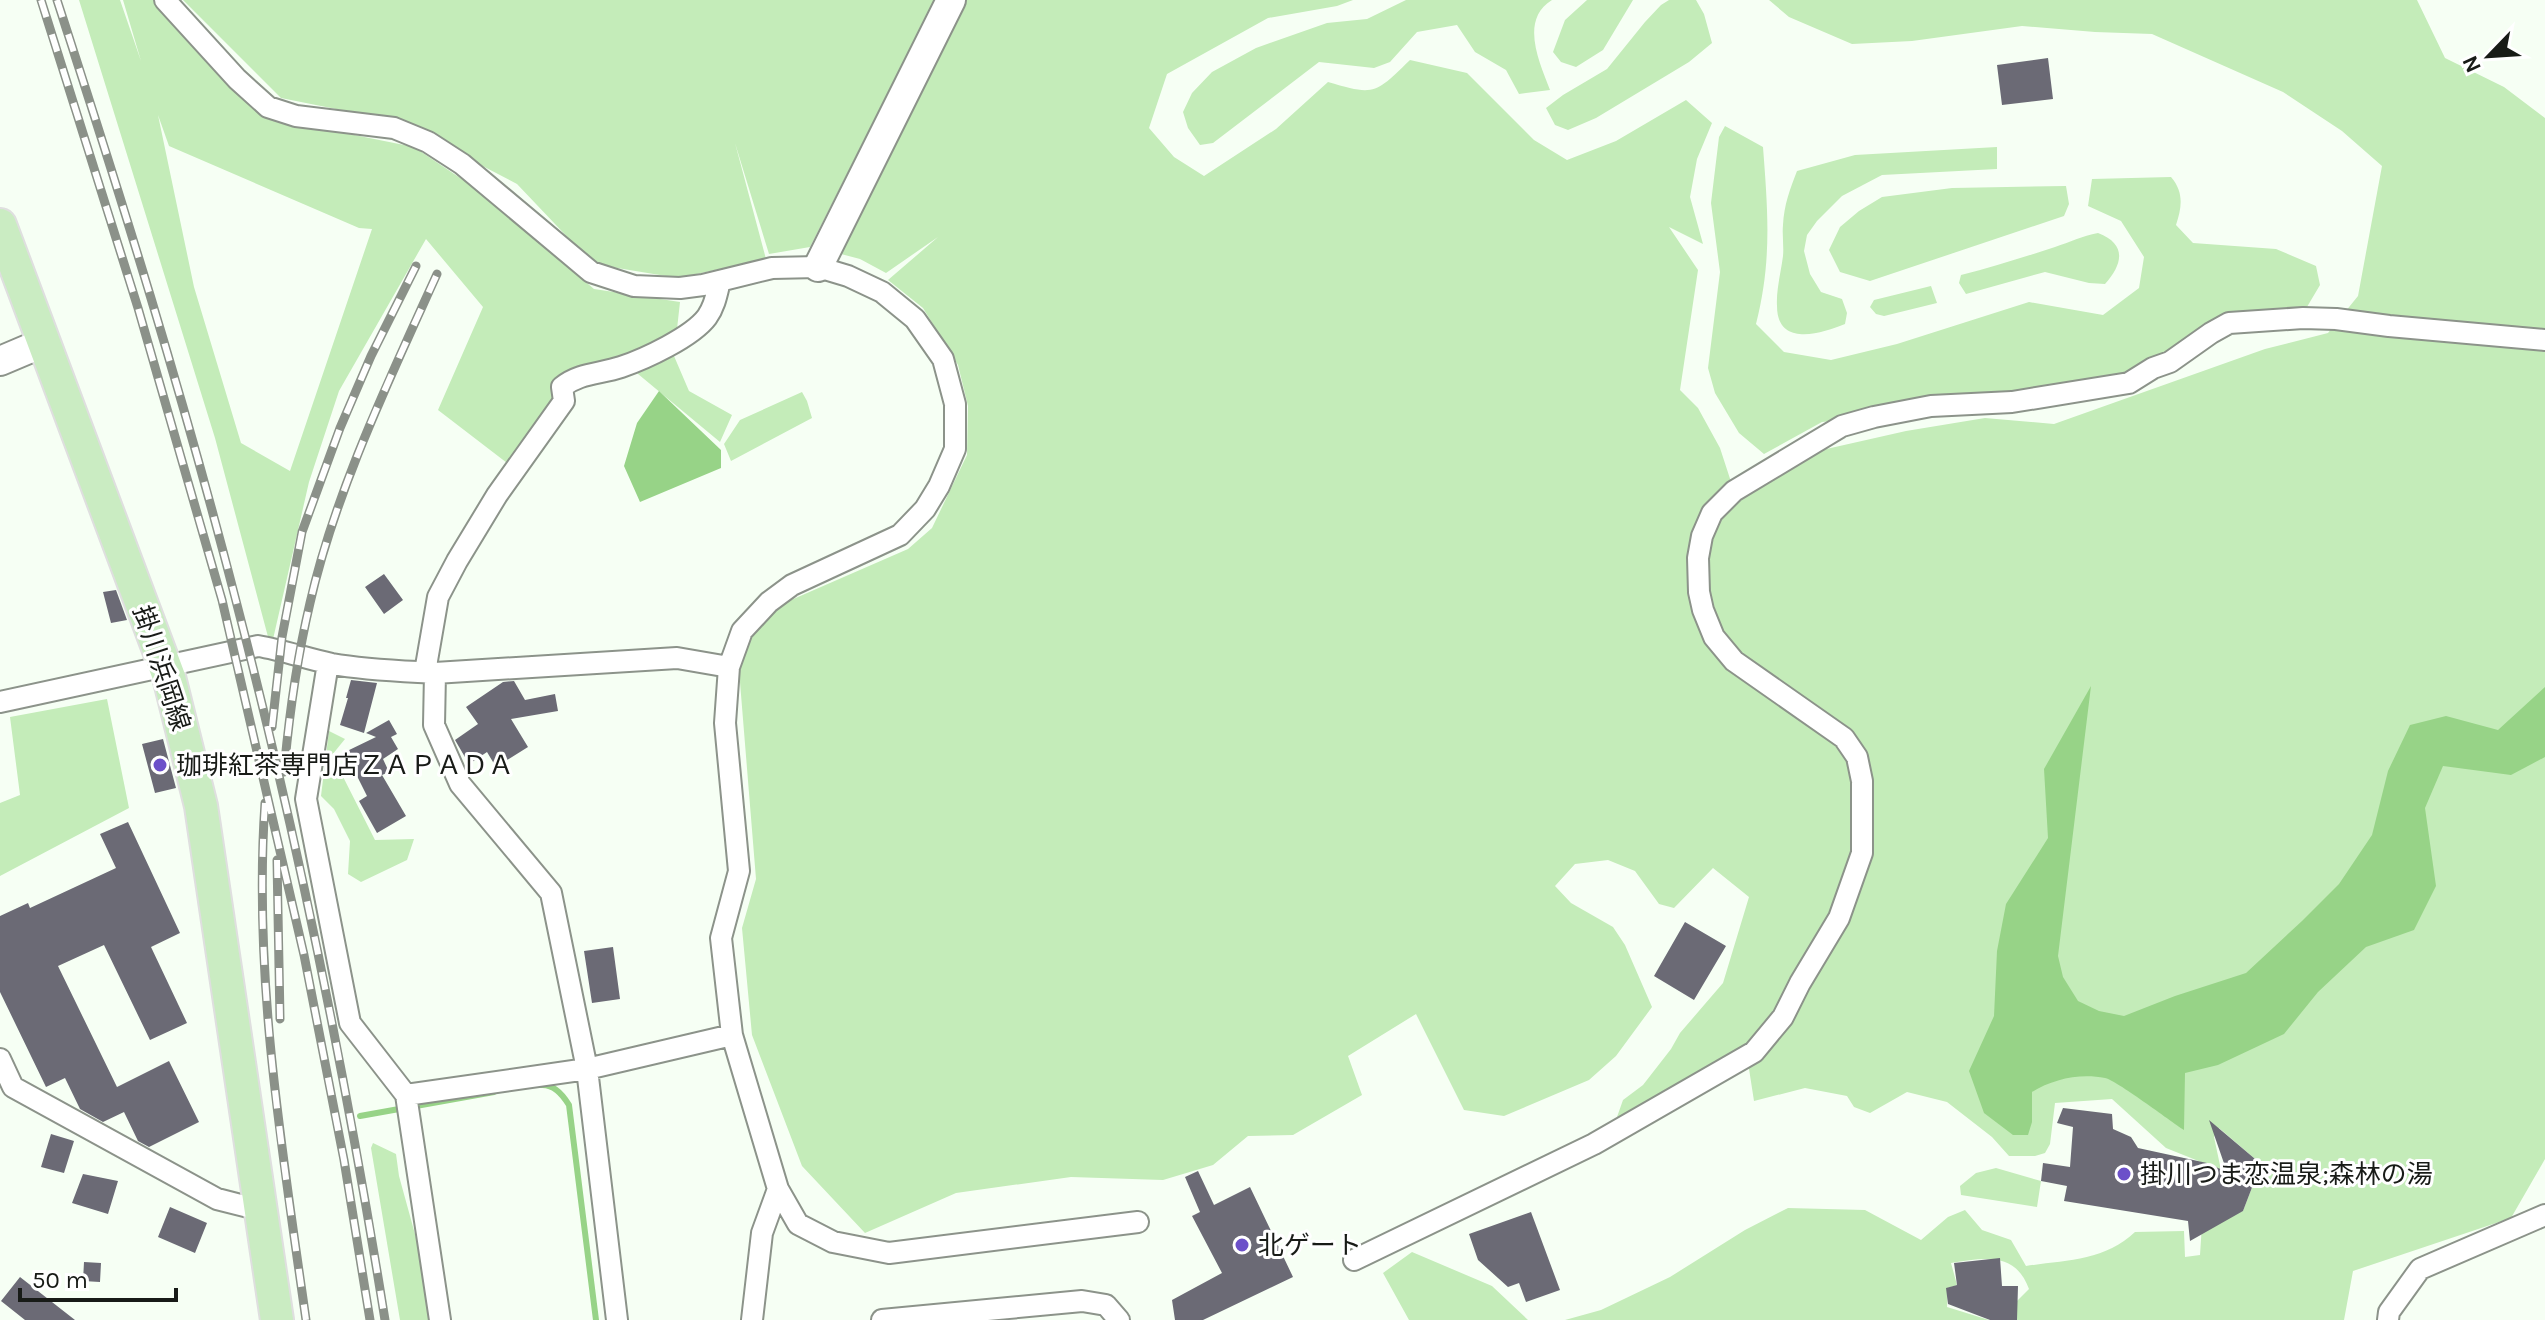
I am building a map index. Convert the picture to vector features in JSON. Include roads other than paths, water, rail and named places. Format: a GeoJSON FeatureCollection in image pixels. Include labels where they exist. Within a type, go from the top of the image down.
{"type":"FeatureCollection","features":[{"type":"Feature","properties":{"kind":"main road","name":"掛川浜岡線"},"geometry":{"type":"LineString","coordinates":[[0,225],[166,667],[201,806],[277,1320]]}},
{"type":"Feature","properties":{"kind":"street"},"geometry":{"type":"LineString","coordinates":[[165,0],[237,79],[268,107],[296,116],[394,128],[428,142],[462,164],[591,272],[634,286],[680,288],[772,268],[818,267],[848,276],[882,292],[915,319],[943,359],[955,404],[955,449],[925,509],[900,535],[792,585],[769,602],[742,631],[729,667],[725,723],[739,871],[721,938],[732,1035],[778,1189],[798,1224],[833,1242],[889,1253],[1138,1222]]}},
{"type":"Feature","properties":{"kind":"street"},"geometry":{"type":"LineString","coordinates":[[818,267],[951,0]]}},
{"type":"Feature","properties":{"kind":"street"},"geometry":{"type":"LineString","coordinates":[[617,1320],[587,1069],[551,893],[460,784],[434,725],[430,673],[438,597],[497,495],[564,401],[562,387],[572,378],[620,367],[670,346],[706,319],[720,281]]}},
{"type":"Feature","properties":{"kind":"street"},"geometry":{"type":"LineString","coordinates":[[1354,1260],[1594,1144],[1754,1052],[1783,1017],[1839,918],[1862,853],[1862,781],[1857,757],[1844,738],[1734,661],[1714,637],[1703,610],[1698,558],[1702,536],[1712,513],[1734,491],[1842,426],[1931,406],[2012,402],[2129,383],[2153,368],[2170,362],[2229,323],[2336,319],[2545,340]]}},
{"type":"Feature","properties":{"kind":"street"},"geometry":{"type":"LineString","coordinates":[[0,361],[45,342]]}},
{"type":"Feature","properties":{"kind":"street"},"geometry":{"type":"LineString","coordinates":[[0,702],[258,646],[372,670],[430,673],[677,658],[729,667]]}},
{"type":"Feature","properties":{"kind":"street"},"geometry":{"type":"LineString","coordinates":[[328,663],[306,799],[350,1023],[406,1095],[440,1320]]}},
{"type":"Feature","properties":{"kind":"street"},"geometry":{"type":"LineString","coordinates":[[406,1095],[587,1069],[732,1035]]}},
{"type":"Feature","properties":{"kind":"street"},"geometry":{"type":"LineString","coordinates":[[0,1059],[13,1087],[217,1199],[260,1210]]}},
{"type":"Feature","properties":{"kind":"street"},"geometry":{"type":"LineString","coordinates":[[752,1320],[762,1233],[778,1189]]}},
{"type":"Feature","properties":{"kind":"street"},"geometry":{"type":"LineString","coordinates":[[2388,1320],[2389,1312],[2420,1269],[2545,1215]]}},
{"type":"Feature","properties":{"kind":"street"},"geometry":{"type":"LineString","coordinates":[[882,1320],[975,1316],[1082,1301],[1106,1305],[1119,1320]]}},
{"type":"Feature","properties":{"kind":"waterway"},"geometry":{"type":"LineString","coordinates":[[541,1085],[554,1088],[569,1105],[596,1320]]}},
{"type":"Feature","properties":{"kind":"waterway"},"geometry":{"type":"LineString","coordinates":[[360,1116],[494,1092]]}},
{"type":"Feature","properties":{"kind":"railway"},"geometry":{"type":"LineString","coordinates":[[41,0],[138,308],[222,600],[304,955],[344,1160],[370,1320]]}},
{"type":"Feature","properties":{"kind":"railway"},"geometry":{"type":"LineString","coordinates":[[57,0],[173,371],[258,686],[319,957],[385,1320]]}},
{"type":"Feature","properties":{"kind":"railway"},"geometry":{"type":"LineString","coordinates":[[272,727],[282,637],[302,532],[340,428],[371,356],[416,266]]}},
{"type":"Feature","properties":{"kind":"railway"},"geometry":{"type":"LineString","coordinates":[[284,772],[297,666],[321,561],[365,436],[437,274]]}},
{"type":"Feature","properties":{"kind":"railway"},"geometry":{"type":"LineString","coordinates":[[265,803],[262,868],[266,998],[279,1127],[306,1320]]}},
{"type":"Feature","properties":{"kind":"railway"},"geometry":{"type":"LineString","coordinates":[[277,860],[280,1019]]}},
{"type":"Feature","properties":{"kind":"place","name":"珈琲紅茶専門店ＺＡＰＡＤＡ"},"geometry":{"type":"Point","coordinates":[160,765]}},
{"type":"Feature","properties":{"kind":"place","name":"掛川つま恋温泉;森林の湯"},"geometry":{"type":"Point","coordinates":[2124,1174]}},
{"type":"Feature","properties":{"kind":"place","name":"北ゲート"},"geometry":{"type":"Point","coordinates":[1242,1245]}}]}
